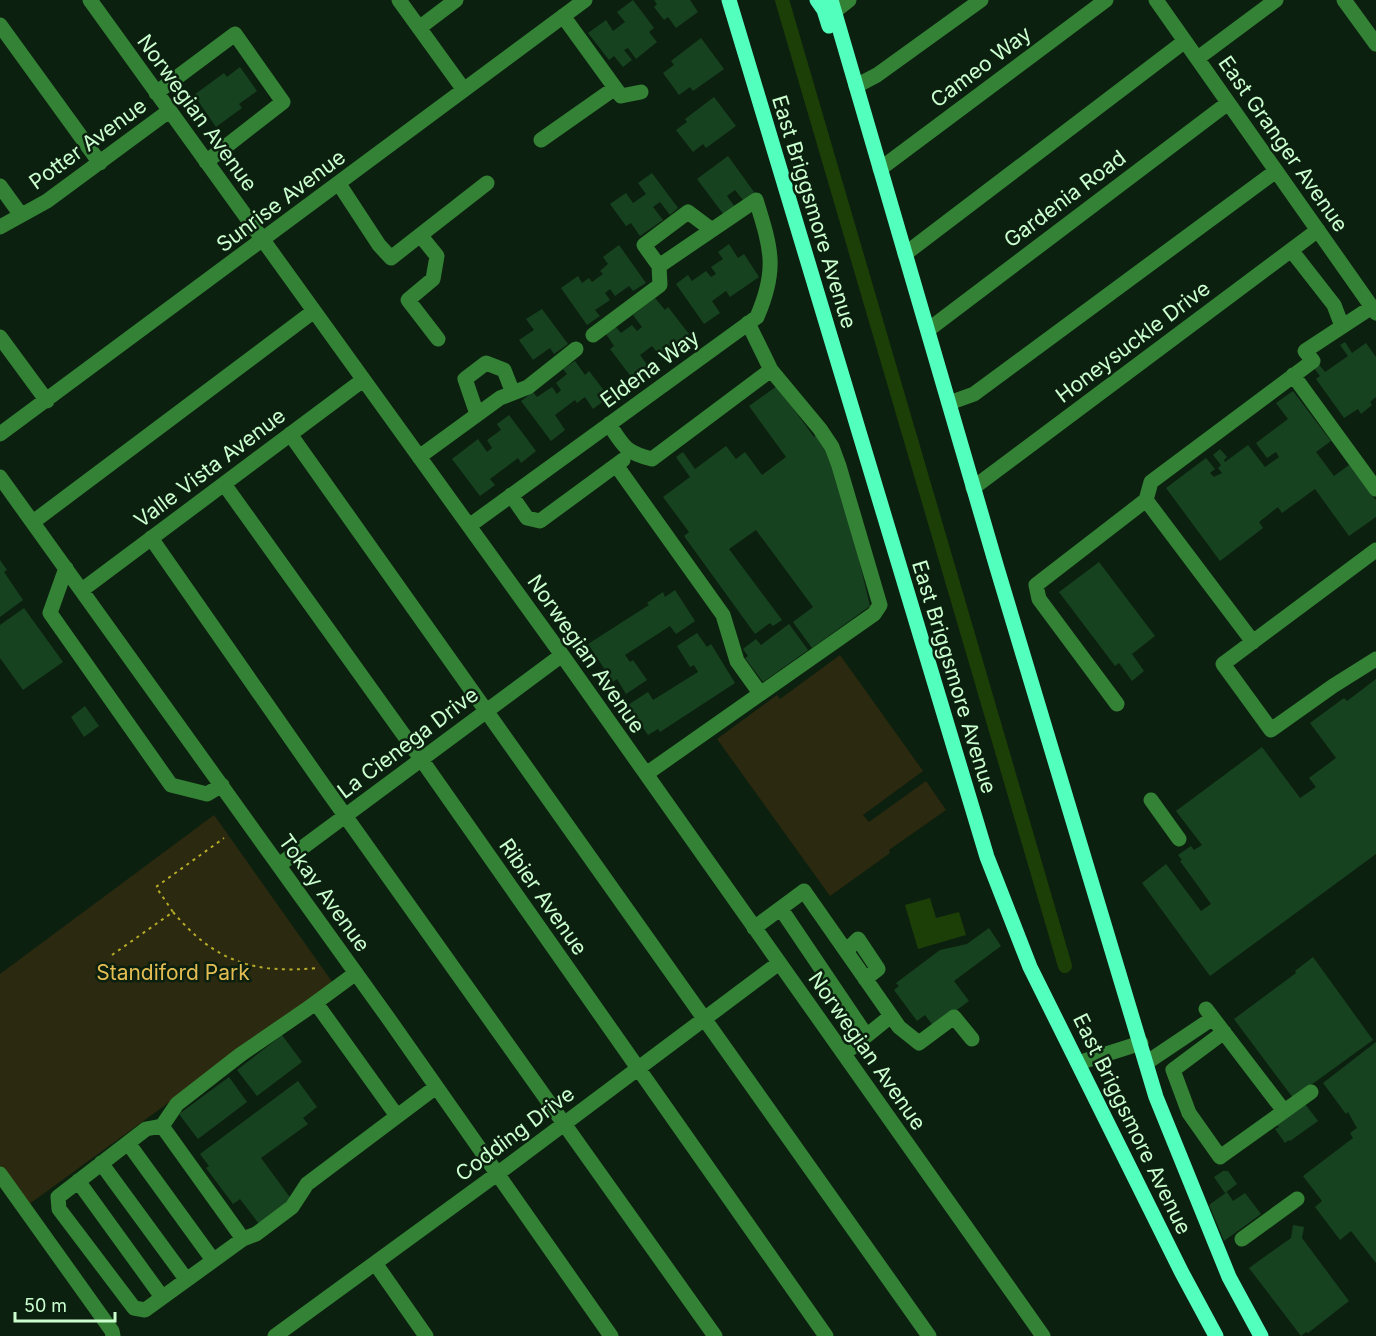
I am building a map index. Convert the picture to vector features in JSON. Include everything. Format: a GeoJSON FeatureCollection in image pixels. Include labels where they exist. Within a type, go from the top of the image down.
{"type":"FeatureCollection","features":[{"type":"Feature","properties":{"kind":"main road","name":"East Briggsmore Avenue"},"geometry":{"type":"LineString","coordinates":[[729,0],[987,857],[1030,967],[1182,1274],[1216,1336]]}},
{"type":"Feature","properties":{"kind":"main road"},"geometry":{"type":"LineString","coordinates":[[817,0],[824,10],[840,59],[856,86]]}},
{"type":"Feature","properties":{"kind":"main road","name":"East Briggsmore Avenue"},"geometry":{"type":"LineString","coordinates":[[833,5],[948,403],[1156,1097],[1229,1277],[1261,1336]]}},
{"type":"Feature","properties":{"kind":"street","name":"Norwegian Avenue"},"geometry":{"type":"LineString","coordinates":[[90,0],[562,655],[1043,1336]]}},
{"type":"Feature","properties":{"kind":"street"},"geometry":{"type":"LineString","coordinates":[[399,0],[464,90]]}},
{"type":"Feature","properties":{"kind":"street"},"geometry":{"type":"LineString","coordinates":[[419,27],[456,0]]}},
{"type":"Feature","properties":{"kind":"street","name":"Sunrise Avenue"},"geometry":{"type":"LineString","coordinates":[[0,434],[585,0]]}},
{"type":"Feature","properties":{"kind":"street"},"geometry":{"type":"LineString","coordinates":[[833,5],[849,0]]}},
{"type":"Feature","properties":{"kind":"street"},"geometry":{"type":"LineString","coordinates":[[856,86],[877,75],[981,0]]}},
{"type":"Feature","properties":{"kind":"street","name":"Cameo Way"},"geometry":{"type":"LineString","coordinates":[[880,169],[1106,0]]}},
{"type":"Feature","properties":{"kind":"street","name":"East Granger Avenue"},"geometry":{"type":"LineString","coordinates":[[1156,0],[1318,230],[1372,300]]}},
{"type":"Feature","properties":{"kind":"street"},"geometry":{"type":"LineString","coordinates":[[1198,58],[1276,0]]}},
{"type":"Feature","properties":{"kind":"street"},"geometry":{"type":"LineString","coordinates":[[1344,0],[1376,44]]}},
{"type":"Feature","properties":{"kind":"street"},"geometry":{"type":"LineString","coordinates":[[563,16],[621,96],[641,92]]}},
{"type":"Feature","properties":{"kind":"street"},"geometry":{"type":"LineString","coordinates":[[0,25],[100,163]]}},
{"type":"Feature","properties":{"kind":"street"},"geometry":{"type":"LineString","coordinates":[[156,93],[235,34],[283,102],[206,162]]}},
{"type":"Feature","properties":{"kind":"street"},"geometry":{"type":"LineString","coordinates":[[905,254],[1185,41]]}},
{"type":"Feature","properties":{"kind":"street"},"geometry":{"type":"LineString","coordinates":[[542,140],[615,88]]}},
{"type":"Feature","properties":{"kind":"street","name":"Gardenia Road"},"geometry":{"type":"LineString","coordinates":[[927,330],[1228,103]]}},
{"type":"Feature","properties":{"kind":"street","name":"Potter Avenue"},"geometry":{"type":"LineString","coordinates":[[0,227],[47,201],[169,111]]}},
{"type":"Feature","properties":{"kind":"street"},"geometry":{"type":"LineString","coordinates":[[948,403],[974,394],[1276,171]]}},
{"type":"Feature","properties":{"kind":"street"},"geometry":{"type":"LineString","coordinates":[[339,184],[379,246],[391,258],[487,183]]}},
{"type":"Feature","properties":{"kind":"street"},"geometry":{"type":"LineString","coordinates":[[0,186],[21,215]]}},
{"type":"Feature","properties":{"kind":"street","name":"Eldena Way"},"geometry":{"type":"LineString","coordinates":[[469,526],[757,317],[767,294],[771,272],[768,242],[756,200],[712,230]]}},
{"type":"Feature","properties":{"kind":"street"},"geometry":{"type":"LineString","coordinates":[[593,335],[660,285],[659,266],[644,245],[688,212],[712,230],[659,266]]}},
{"type":"Feature","properties":{"kind":"street","name":"Honeysuckle Drive"},"geometry":{"type":"LineString","coordinates":[[974,488],[1318,230]]}},
{"type":"Feature","properties":{"kind":"street"},"geometry":{"type":"LineString","coordinates":[[420,235],[437,256],[433,279],[408,300],[438,339]]}},
{"type":"Feature","properties":{"kind":"street"},"geometry":{"type":"LineString","coordinates":[[1292,250],[1334,305],[1342,326]]}},
{"type":"Feature","properties":{"kind":"street"},"geometry":{"type":"LineString","coordinates":[[1117,704],[1040,599],[1036,585],[1146,500],[1151,482],[1313,360],[1305,351],[1342,326],[1372,300]]}},
{"type":"Feature","properties":{"kind":"street"},"geometry":{"type":"LineString","coordinates":[[33,522],[314,311]]}},
{"type":"Feature","properties":{"kind":"street"},"geometry":{"type":"LineString","coordinates":[[646,774],[874,614],[880,605],[832,447],[771,370],[748,323]]}},
{"type":"Feature","properties":{"kind":"street"},"geometry":{"type":"LineString","coordinates":[[0,337],[47,401]]}},
{"type":"Feature","properties":{"kind":"street"},"geometry":{"type":"LineString","coordinates":[[419,457],[477,414],[507,395],[528,387],[576,349]]}},
{"type":"Feature","properties":{"kind":"street"},"geometry":{"type":"LineString","coordinates":[[477,414],[465,379],[486,363],[504,370],[507,395]]}},
{"type":"Feature","properties":{"kind":"street"},"geometry":{"type":"LineString","coordinates":[[609,424],[623,446],[632,454],[652,459],[771,370]]}},
{"type":"Feature","properties":{"kind":"street"},"geometry":{"type":"LineString","coordinates":[[1293,375],[1376,489]]}},
{"type":"Feature","properties":{"kind":"street","name":"Valle Vista Avenue"},"geometry":{"type":"LineString","coordinates":[[82,590],[363,380]]}},
{"type":"Feature","properties":{"kind":"street"},"geometry":{"type":"LineString","coordinates":[[290,435],[929,1336]]}},
{"type":"Feature","properties":{"kind":"street"},"geometry":{"type":"LineString","coordinates":[[511,495],[527,518],[540,521],[632,454]]}},
{"type":"Feature","properties":{"kind":"street"},"geometry":{"type":"LineString","coordinates":[[616,465],[723,615],[737,661],[760,693]]}},
{"type":"Feature","properties":{"kind":"street","name":"Tokay Avenue"},"geometry":{"type":"LineString","coordinates":[[0,477],[356,973],[611,1336]]}},
{"type":"Feature","properties":{"kind":"street","name":"Ribier Avenue"},"geometry":{"type":"LineString","coordinates":[[224,484],[422,759],[826,1336]]}},
{"type":"Feature","properties":{"kind":"street"},"geometry":{"type":"LineString","coordinates":[[1146,500],[1253,642]]}},
{"type":"Feature","properties":{"kind":"street"},"geometry":{"type":"LineString","coordinates":[[151,538],[345,816],[715,1336]]}},
{"type":"Feature","properties":{"kind":"street"},"geometry":{"type":"LineString","coordinates":[[1376,550],[1223,664],[1271,730],[1376,659]]}},
{"type":"Feature","properties":{"kind":"street"},"geometry":{"type":"LineString","coordinates":[[66,568],[50,614],[171,785],[207,794],[222,785]]}},
{"type":"Feature","properties":{"kind":"street","name":"La Cienega Drive"},"geometry":{"type":"LineString","coordinates":[[279,865],[562,655]]}},
{"type":"Feature","properties":{"kind":"street"},"geometry":{"type":"LineString","coordinates":[[1151,800],[1179,839]]}},
{"type":"Feature","properties":{"kind":"street"},"geometry":{"type":"LineString","coordinates":[[754,928],[804,891],[846,951],[858,939],[878,969],[865,979],[899,1027],[919,1043],[954,1017],[972,1039]]}},
{"type":"Feature","properties":{"kind":"street"},"geometry":{"type":"LineString","coordinates":[[782,909],[867,1035]]}},
{"type":"Feature","properties":{"kind":"street","name":"Codding Drive"},"geometry":{"type":"LineString","coordinates":[[275,1336],[565,1124],[779,963]]}},
{"type":"Feature","properties":{"kind":"street"},"geometry":{"type":"LineString","coordinates":[[356,973],[279,1027],[177,1104],[162,1126],[146,1129],[78,1180],[58,1197],[59,1209],[134,1308],[145,1310],[243,1239],[256,1234],[291,1207],[307,1184],[436,1087]]}},
{"type":"Feature","properties":{"kind":"street"},"geometry":{"type":"LineString","coordinates":[[316,1003],[397,1116]]}},
{"type":"Feature","properties":{"kind":"street"},"geometry":{"type":"LineString","coordinates":[[1146,1063],[1209,1014],[1284,1111]]}},
{"type":"Feature","properties":{"kind":"street"},"geometry":{"type":"LineString","coordinates":[[843,1054],[891,1016]]}},
{"type":"Feature","properties":{"kind":"street"},"geometry":{"type":"LineString","coordinates":[[1224,1032],[1173,1070],[1189,1113],[1220,1157],[1311,1092]]}},
{"type":"Feature","properties":{"kind":"street"},"geometry":{"type":"LineString","coordinates":[[1078,1063],[1140,1043]]}},
{"type":"Feature","properties":{"kind":"street"},"geometry":{"type":"LineString","coordinates":[[162,1126],[243,1239]]}},
{"type":"Feature","properties":{"kind":"street"},"geometry":{"type":"LineString","coordinates":[[128,1143],[213,1260]]}},
{"type":"Feature","properties":{"kind":"street"},"geometry":{"type":"LineString","coordinates":[[101,1163],[186,1279]]}},
{"type":"Feature","properties":{"kind":"street"},"geometry":{"type":"LineString","coordinates":[[0,1174],[112,1331],[113,1336]]}},
{"type":"Feature","properties":{"kind":"street"},"geometry":{"type":"LineString","coordinates":[[78,1180],[162,1297]]}},
{"type":"Feature","properties":{"kind":"street"},"geometry":{"type":"LineString","coordinates":[[1242,1239],[1297,1199]]}},
{"type":"Feature","properties":{"kind":"street"},"geometry":{"type":"LineString","coordinates":[[375,1263],[426,1336]]}},
{"type":"Feature","properties":{"kind":"path"},"geometry":{"type":"LineString","coordinates":[[224,838],[156,887],[173,912],[202,941],[236,961],[267,969],[317,968]]}},
{"type":"Feature","properties":{"kind":"path"},"geometry":{"type":"LineString","coordinates":[[112,956],[173,912]]}},
{"type":"Feature","properties":{"kind":"green space"},"geometry":{"type":"Polygon","coordinates":[[[840,655],[923,771],[863,815],[869,822],[926,781],[946,810],[889,850],[890,853],[830,896],[717,739],[777,695],[780,699],[840,655]]]}},
{"type":"Feature","properties":{"kind":"green space","name":"Standiford Park"},"geometry":{"type":"Polygon","coordinates":[[[214,815],[333,983],[28,1205],[0,1166],[0,974],[214,815]]]}},
{"type":"Feature","properties":{"kind":"shaded area"},"geometry":{"type":"Polygon","coordinates":[[[930,898],[936,918],[959,912],[966,935],[918,949],[905,905],[930,898]]]}},
{"type":"Feature","properties":{"kind":"building"},"geometry":{"type":"Polygon","coordinates":[[[633,0],[654,28],[649,32],[657,42],[636,59],[628,48],[624,50],[632,60],[623,67],[614,56],[609,60],[588,33],[606,20],[613,31],[625,22],[617,12],[633,0]]]}},
{"type":"Feature","properties":{"kind":"building"},"geometry":{"type":"Polygon","coordinates":[[[654,0],[690,0],[698,12],[676,28],[668,17],[664,20],[654,7],[657,4],[654,0]]]}},
{"type":"Feature","properties":{"kind":"building"},"geometry":{"type":"Polygon","coordinates":[[[701,38],[724,69],[693,91],[690,87],[679,95],[663,73],[674,65],[671,61],[701,38]]]}},
{"type":"Feature","properties":{"kind":"building"},"geometry":{"type":"Polygon","coordinates":[[[240,67],[257,91],[239,104],[242,108],[216,127],[194,95],[224,73],[227,77],[240,67]]]}},
{"type":"Feature","properties":{"kind":"building"},"geometry":{"type":"Polygon","coordinates":[[[714,97],[736,126],[706,148],[703,144],[693,152],[676,130],[687,122],[685,119],[714,97]]]}},
{"type":"Feature","properties":{"kind":"building"},"geometry":{"type":"Polygon","coordinates":[[[728,156],[754,192],[743,200],[735,190],[727,196],[735,207],[724,215],[697,179],[728,156]]]}},
{"type":"Feature","properties":{"kind":"building"},"geometry":{"type":"Polygon","coordinates":[[[652,173],[678,208],[670,215],[660,202],[653,207],[663,220],[640,236],[631,223],[626,226],[610,204],[626,193],[633,203],[646,194],[638,183],[652,173]]]}},
{"type":"Feature","properties":{"kind":"building"},"geometry":{"type":"Polygon","coordinates":[[[729,244],[738,258],[744,254],[759,277],[730,297],[726,291],[712,301],[720,313],[704,324],[676,284],[688,275],[692,281],[706,271],[711,277],[716,274],[711,267],[723,259],[718,252],[729,244]]]}},
{"type":"Feature","properties":{"kind":"building"},"geometry":{"type":"Polygon","coordinates":[[[619,245],[646,283],[633,291],[629,286],[615,296],[610,289],[605,293],[610,300],[595,310],[600,316],[587,325],[561,288],[578,276],[582,283],[589,278],[592,282],[603,274],[600,271],[608,264],[603,257],[619,245]]]}},
{"type":"Feature","properties":{"kind":"building"},"geometry":{"type":"Polygon","coordinates":[[[655,298],[665,310],[668,307],[689,334],[660,356],[652,346],[640,355],[648,366],[632,378],[610,349],[614,346],[606,334],[616,327],[621,333],[632,325],[637,331],[642,327],[633,315],[655,298]]]}},
{"type":"Feature","properties":{"kind":"building"},"geometry":{"type":"Polygon","coordinates":[[[542,309],[568,344],[554,354],[550,348],[533,360],[519,340],[534,330],[526,319],[542,309]]]}},
{"type":"Feature","properties":{"kind":"building"},"geometry":{"type":"Polygon","coordinates":[[[1345,342],[1352,353],[1366,343],[1376,357],[1376,397],[1370,402],[1372,405],[1361,414],[1358,409],[1344,418],[1316,379],[1320,376],[1312,365],[1317,362],[1325,372],[1348,356],[1340,345],[1345,342]]]}},
{"type":"Feature","properties":{"kind":"building"},"geometry":{"type":"Polygon","coordinates":[[[575,361],[585,375],[589,371],[609,397],[593,409],[585,397],[577,403],[575,400],[555,415],[565,430],[551,441],[521,401],[533,392],[537,397],[552,387],[557,394],[561,390],[556,383],[567,374],[563,369],[575,361]]]}},
{"type":"Feature","properties":{"kind":"building"},"geometry":{"type":"Polygon","coordinates":[[[777,386],[814,437],[819,433],[834,454],[870,606],[812,648],[793,622],[813,607],[756,530],[729,549],[782,620],[773,626],[770,623],[755,634],[684,536],[689,532],[663,497],[690,477],[676,457],[683,452],[695,469],[726,446],[736,459],[745,452],[762,475],[786,457],[749,406],[777,386]]]}},
{"type":"Feature","properties":{"kind":"building"},"geometry":{"type":"Polygon","coordinates":[[[1293,391],[1331,441],[1316,452],[1334,476],[1349,465],[1376,500],[1376,517],[1349,536],[1315,489],[1282,513],[1278,507],[1259,522],[1263,528],[1220,561],[1166,488],[1206,458],[1215,469],[1210,473],[1214,477],[1222,473],[1218,468],[1221,465],[1213,455],[1220,449],[1227,457],[1225,462],[1248,445],[1265,467],[1279,457],[1276,452],[1267,458],[1256,443],[1288,419],[1276,403],[1293,391]]]}},
{"type":"Feature","properties":{"kind":"building"},"geometry":{"type":"Polygon","coordinates":[[[509,415],[536,451],[521,463],[518,458],[490,479],[495,485],[480,496],[452,459],[478,439],[487,452],[492,448],[487,440],[501,430],[497,424],[509,415]]]}},
{"type":"Feature","properties":{"kind":"building"},"geometry":{"type":"Polygon","coordinates":[[[0,560],[7,570],[4,572],[23,600],[0,617],[0,560]]]}},
{"type":"Feature","properties":{"kind":"building"},"geometry":{"type":"Polygon","coordinates":[[[1099,562],[1155,636],[1132,654],[1144,671],[1132,681],[1119,663],[1115,666],[1059,592],[1099,562]]]}},
{"type":"Feature","properties":{"kind":"building"},"geometry":{"type":"Polygon","coordinates":[[[675,590],[695,621],[676,634],[670,626],[625,655],[630,662],[633,660],[647,680],[626,694],[617,679],[613,682],[588,644],[649,605],[647,603],[663,592],[665,597],[675,590]]]}},
{"type":"Feature","properties":{"kind":"building"},"geometry":{"type":"Polygon","coordinates":[[[24,608],[63,662],[23,690],[0,658],[0,625],[24,608]]]}},
{"type":"Feature","properties":{"kind":"building"},"geometry":{"type":"Polygon","coordinates":[[[789,624],[808,650],[763,682],[745,658],[748,656],[743,649],[756,639],[761,645],[789,624]]]}},
{"type":"Feature","properties":{"kind":"building"},"geometry":{"type":"Polygon","coordinates":[[[697,633],[707,647],[711,644],[735,683],[660,732],[658,729],[648,735],[628,705],[648,692],[653,700],[698,672],[694,665],[690,667],[677,646],[697,633]]]}},
{"type":"Feature","properties":{"kind":"building"},"geometry":{"type":"Polygon","coordinates":[[[1376,679],[1376,854],[1210,976],[1142,883],[1166,864],[1201,911],[1211,904],[1180,861],[1182,860],[1178,855],[1191,846],[1194,850],[1202,845],[1176,811],[1262,747],[1300,798],[1316,787],[1309,778],[1336,758],[1310,723],[1344,698],[1347,701],[1376,679]]]}},
{"type":"Feature","properties":{"kind":"building"},"geometry":{"type":"Polygon","coordinates":[[[85,706],[99,726],[84,737],[71,717],[85,706]]]}},
{"type":"Feature","properties":{"kind":"building"},"geometry":{"type":"Polygon","coordinates":[[[989,928],[1001,946],[954,981],[969,1001],[934,1027],[925,1015],[917,1021],[894,990],[899,986],[896,983],[940,950],[967,944],[989,928]]]}},
{"type":"Feature","properties":{"kind":"building"},"geometry":{"type":"Polygon","coordinates":[[[1313,957],[1373,1040],[1293,1098],[1234,1019],[1296,973],[1295,971],[1313,957]]]}},
{"type":"Feature","properties":{"kind":"building"},"geometry":{"type":"Polygon","coordinates":[[[282,1035],[302,1062],[257,1096],[237,1070],[282,1035]]]}},
{"type":"Feature","properties":{"kind":"building"},"geometry":{"type":"Polygon","coordinates":[[[1376,1042],[1376,1263],[1351,1231],[1340,1240],[1315,1207],[1322,1201],[1303,1176],[1353,1138],[1350,1133],[1357,1128],[1348,1112],[1346,1114],[1323,1083],[1376,1042]]]}},
{"type":"Feature","properties":{"kind":"building"},"geometry":{"type":"Polygon","coordinates":[[[229,1077],[247,1102],[198,1139],[179,1114],[229,1077]]]}},
{"type":"Feature","properties":{"kind":"building"},"geometry":{"type":"Polygon","coordinates":[[[298,1081],[317,1107],[303,1118],[308,1124],[261,1158],[292,1200],[259,1224],[240,1199],[233,1204],[206,1168],[209,1166],[200,1154],[298,1081]]]}},
{"type":"Feature","properties":{"kind":"building"},"geometry":{"type":"Polygon","coordinates":[[[1305,1104],[1318,1121],[1285,1143],[1275,1129],[1279,1127],[1277,1125],[1305,1104]]]}},
{"type":"Feature","properties":{"kind":"building"},"geometry":{"type":"Polygon","coordinates":[[[1223,1171],[1228,1171],[1237,1184],[1225,1193],[1214,1177],[1223,1171]]]}},
{"type":"Feature","properties":{"kind":"building"},"geometry":{"type":"Polygon","coordinates":[[[1227,1192],[1233,1201],[1245,1193],[1261,1214],[1224,1241],[1209,1205],[1227,1192]]]}},
{"type":"Feature","properties":{"kind":"building"},"geometry":{"type":"Polygon","coordinates":[[[1293,1225],[1304,1227],[1302,1238],[1349,1301],[1301,1336],[1249,1268],[1291,1238],[1293,1225]]]}},
{"type":"Feature","properties":{"kind":"waterway"},"geometry":{"type":"LineString","coordinates":[[782,0],[1065,966]]}}]}
